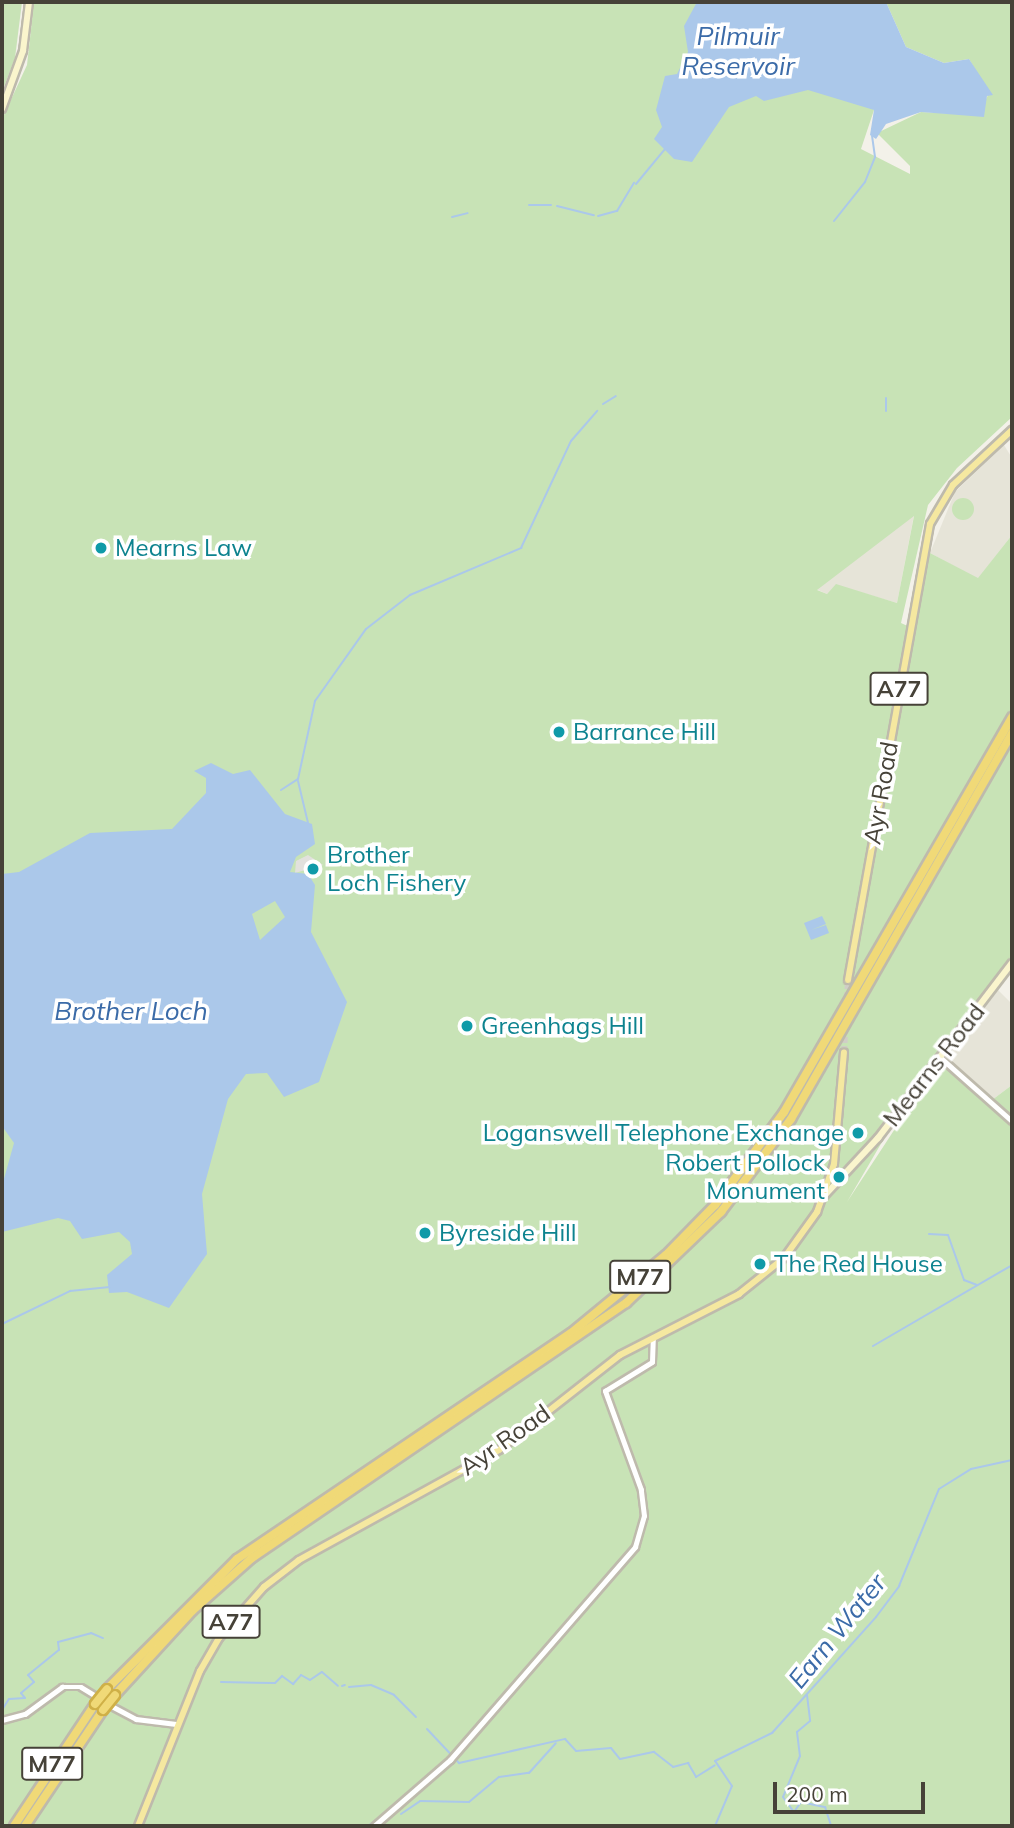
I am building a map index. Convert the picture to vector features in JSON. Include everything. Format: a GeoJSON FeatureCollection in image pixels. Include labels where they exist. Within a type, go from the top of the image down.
{"type":"FeatureCollection","features":[{"type":"Feature","properties":{"kind":"highway","name":"M77"},"geometry":{"type":"LineString","coordinates":[[13,1826],[111,1692],[237,1559],[570,1333],[666,1255],[715,1205],[784,1112],[1012,717]]}},
{"type":"Feature","properties":{"kind":"highway","name":"M77"},"geometry":{"type":"LineString","coordinates":[[111,1692],[193,1610],[252,1558],[626,1303],[721,1212],[791,1119],[1012,733]]}},
{"type":"Feature","properties":{"kind":"highway","name":"M77"},"geometry":{"type":"LineString","coordinates":[[25,1826],[99,1707]]}},
{"type":"Feature","properties":{"kind":"main road","name":"Ayr Road"},"geometry":{"type":"LineString","coordinates":[[848,980],[930,524],[953,485],[1012,430]]}},
{"type":"Feature","properties":{"kind":"main road","name":"Ayr Road"},"geometry":{"type":"LineString","coordinates":[[138,1826],[176,1724],[219,1638],[275,1578],[499,1450],[593,1373],[653,1337],[761,1279],[803,1235],[825,1195],[837,1141],[844,1052]]}},
{"type":"Feature","properties":{"kind":"street"},"geometry":{"type":"LineString","coordinates":[[2,109],[23,51],[29,2]]}},
{"type":"Feature","properties":{"kind":"street","name":"Mearns Road"},"geometry":{"type":"LineString","coordinates":[[825,1195],[940,1056],[1012,963]]}},
{"type":"Feature","properties":{"kind":"street"},"geometry":{"type":"LineString","coordinates":[[940,1056],[1012,1121]]}},
{"type":"Feature","properties":{"kind":"street"},"geometry":{"type":"LineString","coordinates":[[374,1826],[456,1754],[624,1562],[642,1532],[641,1490],[604,1397],[614,1381],[652,1362],[653,1337]]}},
{"type":"Feature","properties":{"kind":"street"},"geometry":{"type":"LineString","coordinates":[[2,1720],[30,1712],[57,1689],[76,1686],[127,1716],[176,1724]]}},
{"type":"Feature","properties":{"kind":"shaded area"},"geometry":{"type":"Polygon","coordinates":[[[1004,445],[1012,458],[1012,535],[978,579],[930,553],[955,492],[1004,445]]]}},
{"type":"Feature","properties":{"kind":"shaded area"},"geometry":{"type":"Polygon","coordinates":[[[914,515],[897,603],[836,585],[827,594],[816,589],[914,515]]]}},
{"type":"Feature","properties":{"kind":"shaded area"},"geometry":{"type":"Polygon","coordinates":[[[308,855],[323,865],[295,873],[296,861],[308,855]]]}},
{"type":"Feature","properties":{"kind":"shaded area"},"geometry":{"type":"Polygon","coordinates":[[[998,990],[1012,1004],[1012,1085],[992,1100],[945,1059],[998,990]]]}},
{"type":"Feature","properties":{"kind":"green space"},"geometry":{"type":"Polygon","coordinates":[[[2,2],[22,2],[15,58],[2,92],[2,2]]]}},
{"type":"Feature","properties":{"kind":"green space"},"geometry":{"type":"Polygon","coordinates":[[[34,2],[784,2],[874,110],[861,149],[910,174],[910,166],[877,133],[921,112],[978,115],[989,93],[969,59],[944,63],[906,47],[886,2],[1012,2],[1012,417],[957,468],[928,505],[901,623],[914,629],[930,553],[978,578],[1012,535],[1012,958],[924,1070],[847,1202],[942,1057],[992,1100],[1012,1085],[1012,1826],[2,1826],[2,119],[27,65],[34,2]],[[914,516],[817,590],[827,594],[836,584],[897,603],[914,516]]]}},
{"type":"Feature","properties":{"kind":"green space"},"geometry":{"type":"Polygon","coordinates":[[[963,498],[973,505],[974,509],[967,519],[963,520],[953,513],[952,509],[959,499],[963,498]]]}},
{"type":"Feature","properties":{"kind":"water","name":"Pilmuir Reservoir"},"geometry":{"type":"Polygon","coordinates":[[[697,2],[886,2],[906,47],[944,63],[969,59],[993,95],[987,96],[984,117],[921,112],[886,124],[876,139],[870,135],[874,110],[808,90],[764,101],[756,96],[729,107],[692,162],[674,159],[654,139],[662,127],[656,110],[665,76],[677,74],[688,52],[684,26],[697,2]]]}},
{"type":"Feature","properties":{"kind":"water","name":"Brother Loch"},"geometry":{"type":"Polygon","coordinates":[[[211,763],[233,774],[250,770],[285,814],[312,824],[315,844],[296,857],[290,872],[308,874],[315,885],[311,932],[347,1002],[319,1082],[284,1097],[267,1073],[246,1074],[228,1099],[202,1194],[207,1254],[169,1308],[127,1292],[109,1293],[107,1275],[132,1254],[130,1242],[119,1232],[82,1239],[70,1221],[58,1218],[2,1232],[2,1186],[14,1143],[2,1126],[2,874],[19,872],[90,833],[172,829],[206,793],[206,778],[194,771],[211,763]],[[275,901],[252,914],[260,940],[285,917],[275,901]]]}},
{"type":"Feature","properties":{"kind":"water"},"geometry":{"type":"Polygon","coordinates":[[[822,916],[826,924],[811,930],[826,925],[829,933],[811,940],[804,923],[822,916]]]}},
{"type":"Feature","properties":{"kind":"waterway"},"geometry":{"type":"LineString","coordinates":[[834,221],[865,182],[875,157],[872,136]]}},
{"type":"Feature","properties":{"kind":"waterway"},"geometry":{"type":"LineString","coordinates":[[636,184],[665,149]]}},
{"type":"Feature","properties":{"kind":"waterway"},"geometry":{"type":"LineString","coordinates":[[598,216],[617,211],[634,183]]}},
{"type":"Feature","properties":{"kind":"waterway"},"geometry":{"type":"LineString","coordinates":[[529,205],[551,205]]}},
{"type":"Feature","properties":{"kind":"waterway"},"geometry":{"type":"LineString","coordinates":[[557,206],[594,215]]}},
{"type":"Feature","properties":{"kind":"waterway"},"geometry":{"type":"LineString","coordinates":[[452,217],[468,213]]}},
{"type":"Feature","properties":{"kind":"waterway"},"geometry":{"type":"LineString","coordinates":[[603,404],[616,396]]}},
{"type":"Feature","properties":{"kind":"waterway"},"geometry":{"type":"LineString","coordinates":[[886,398],[886,411]]}},
{"type":"Feature","properties":{"kind":"waterway"},"geometry":{"type":"LineString","coordinates":[[281,790],[298,779],[315,701],[366,629],[410,595],[521,548],[571,441],[597,411]]}},
{"type":"Feature","properties":{"kind":"waterway"},"geometry":{"type":"LineString","coordinates":[[298,781],[308,823]]}},
{"type":"Feature","properties":{"kind":"waterway"},"geometry":{"type":"LineString","coordinates":[[929,1234],[948,1235],[964,1280],[977,1285]]}},
{"type":"Feature","properties":{"kind":"waterway"},"geometry":{"type":"LineString","coordinates":[[873,1346],[1012,1265]]}},
{"type":"Feature","properties":{"kind":"waterway"},"geometry":{"type":"LineString","coordinates":[[2,1324],[70,1291],[110,1287]]}},
{"type":"Feature","properties":{"kind":"waterway","name":"Earn Water"},"geometry":{"type":"LineString","coordinates":[[715,1826],[732,1786],[715,1761],[772,1733],[876,1617],[899,1586],[939,1489],[971,1469],[1012,1460]]}},
{"type":"Feature","properties":{"kind":"waterway"},"geometry":{"type":"LineString","coordinates":[[2,1710],[9,1699],[25,1698],[21,1693],[34,1682],[28,1675],[59,1650],[58,1642],[91,1633],[103,1638]]}},
{"type":"Feature","properties":{"kind":"waterway"},"geometry":{"type":"LineString","coordinates":[[221,1682],[275,1683],[282,1676],[293,1684],[301,1675],[310,1680],[322,1672],[338,1686]]}},
{"type":"Feature","properties":{"kind":"waterway"},"geometry":{"type":"LineString","coordinates":[[349,1687],[371,1685],[394,1695],[416,1717]]}},
{"type":"Feature","properties":{"kind":"waterway"},"geometry":{"type":"LineString","coordinates":[[807,1695],[810,1721],[797,1732],[800,1756],[783,1797],[794,1812],[801,1802],[825,1807],[831,1826]]}},
{"type":"Feature","properties":{"kind":"waterway"},"geometry":{"type":"LineString","coordinates":[[427,1729],[459,1763],[565,1739],[576,1751],[611,1748],[620,1759],[654,1752],[673,1767],[688,1763],[696,1777],[715,1765]]}},
{"type":"Feature","properties":{"kind":"waterway"},"geometry":{"type":"LineString","coordinates":[[401,1814],[420,1801],[469,1802],[499,1777],[529,1773],[556,1743]]}},
{"type":"Feature","properties":{"kind":"waterway"},"geometry":{"type":"LineString","coordinates":[[368,1826],[379,1818]]}},
{"type":"Feature","properties":{"kind":"tunnel"},"geometry":{"type":"LineString","coordinates":[[844,1052],[848,980]]}},
{"type":"Feature","properties":{"kind":"place","name":"Mearns Law"},"geometry":{"type":"Point","coordinates":[101,548]}},
{"type":"Feature","properties":{"kind":"place","name":"Barrance Hill"},"geometry":{"type":"Point","coordinates":[559,732]}},
{"type":"Feature","properties":{"kind":"place","name":"Brother Loch Fishery"},"geometry":{"type":"Point","coordinates":[313,869]}},
{"type":"Feature","properties":{"kind":"place","name":"Greenhags Hill"},"geometry":{"type":"Point","coordinates":[467,1026]}},
{"type":"Feature","properties":{"kind":"place","name":"Loganswell Telephone Exchange"},"geometry":{"type":"Point","coordinates":[858,1133]}},
{"type":"Feature","properties":{"kind":"place","name":"Robert Pollock Monument"},"geometry":{"type":"Point","coordinates":[839,1177]}},
{"type":"Feature","properties":{"kind":"place","name":"Byreside Hill"},"geometry":{"type":"Point","coordinates":[425,1233]}},
{"type":"Feature","properties":{"kind":"place","name":"The Red House"},"geometry":{"type":"Point","coordinates":[760,1264]}}]}
